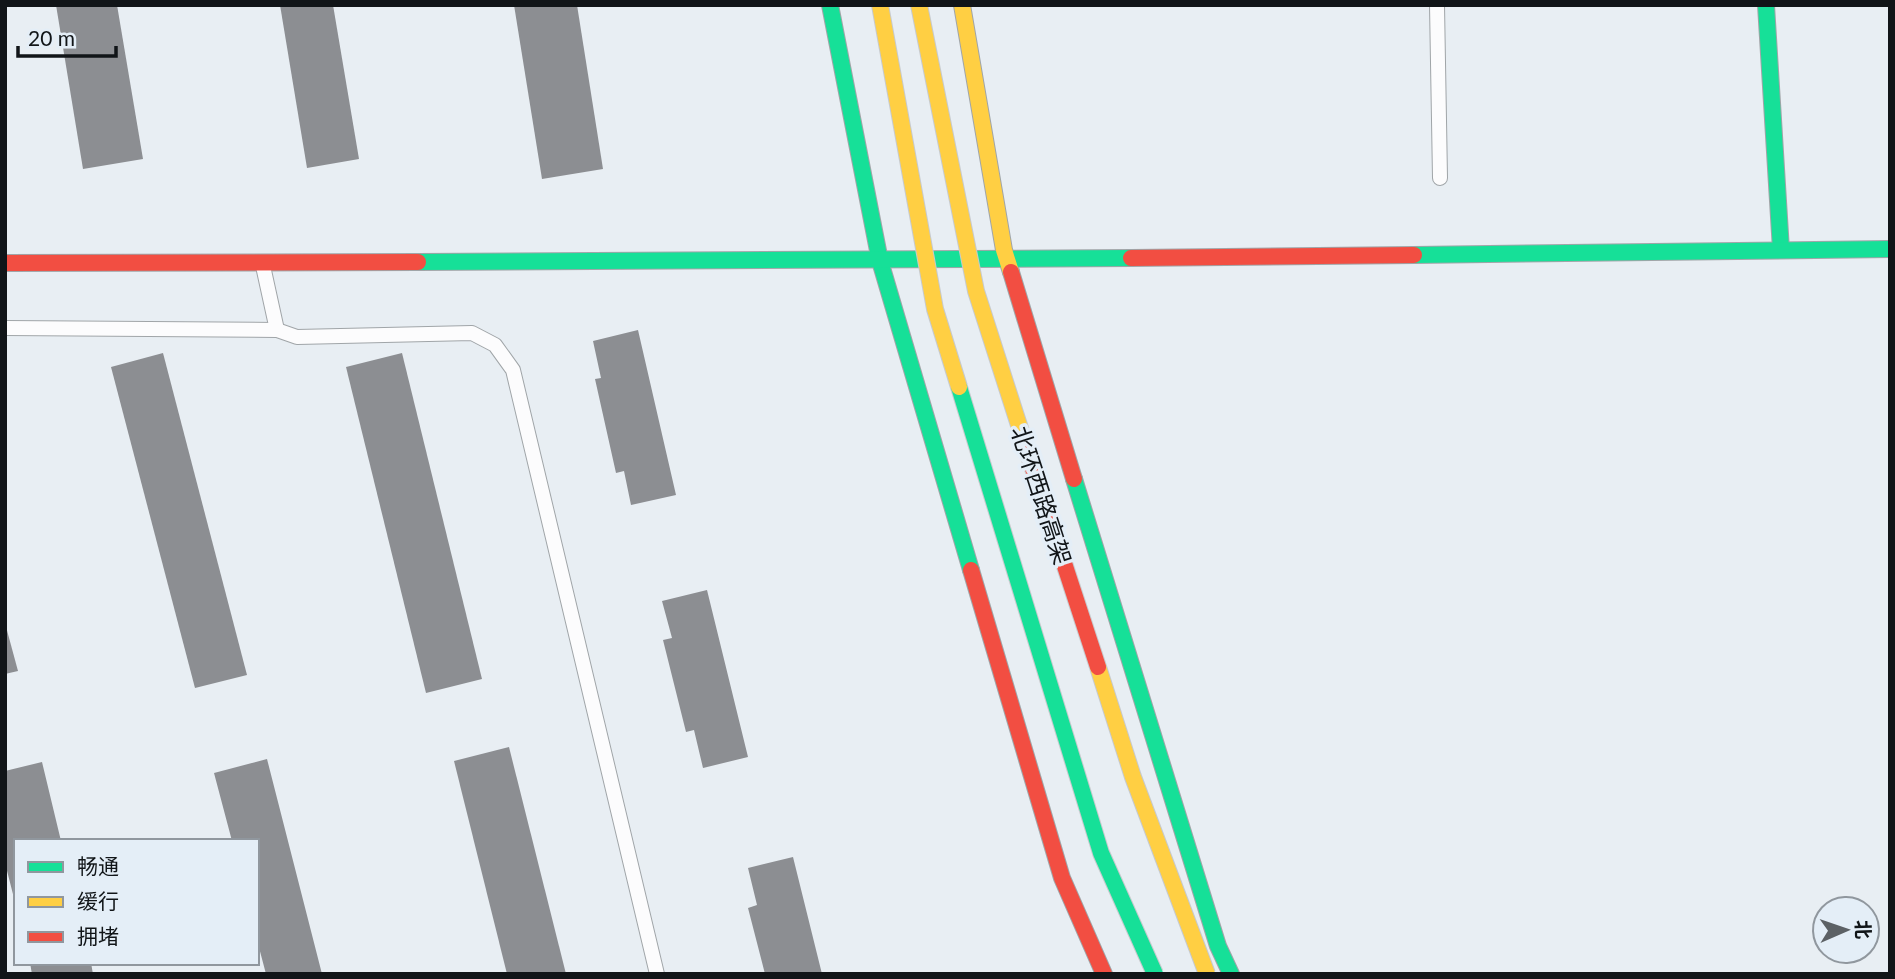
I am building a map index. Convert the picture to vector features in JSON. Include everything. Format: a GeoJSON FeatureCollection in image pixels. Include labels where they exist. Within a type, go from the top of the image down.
{"type":"FeatureCollection","features":[{"type":"Feature","properties":{"kind":"main road"},"geometry":{"type":"LineString","coordinates":[[831,5],[880,261],[1062,878],[1104,974]]}},
{"type":"Feature","properties":{"kind":"main road","name":"北环西路高架"},"geometry":{"type":"LineString","coordinates":[[880,5],[935,309],[1101,853],[1155,974]]}},
{"type":"Feature","properties":{"kind":"main road","name":"北环西路高架"},"geometry":{"type":"LineString","coordinates":[[919,5],[976,291],[1133,777],[1207,974]]}},
{"type":"Feature","properties":{"kind":"main road"},"geometry":{"type":"LineString","coordinates":[[962,5],[1007,259],[1218,946],[1231,974]]}},
{"type":"Feature","properties":{"kind":"main road"},"geometry":{"type":"LineString","coordinates":[[1766,5],[1781,250]]}},
{"type":"Feature","properties":{"kind":"main road"},"geometry":{"type":"LineString","coordinates":[[5,263],[880,261],[1890,249]]}},
{"type":"Feature","properties":{"kind":"lane"},"geometry":{"type":"LineString","coordinates":[[1437,5],[1440,178]]}},
{"type":"Feature","properties":{"kind":"lane"},"geometry":{"type":"LineString","coordinates":[[262,261],[277,330]]}},
{"type":"Feature","properties":{"kind":"lane"},"geometry":{"type":"LineString","coordinates":[[5,328],[277,330],[297,337],[472,334],[495,345],[513,370],[657,974]]}},
{"type":"Feature","properties":{"kind":"building"},"geometry":{"type":"Polygon","coordinates":[[[56,5],[117,5],[143,159],[83,169],[56,5]]]}},
{"type":"Feature","properties":{"kind":"building"},"geometry":{"type":"Polygon","coordinates":[[[280,5],[333,5],[359,159],[307,168],[280,5]]]}},
{"type":"Feature","properties":{"kind":"building"},"geometry":{"type":"Polygon","coordinates":[[[514,5],[577,5],[603,169],[542,179],[514,5]]]}},
{"type":"Feature","properties":{"kind":"building"},"geometry":{"type":"Polygon","coordinates":[[[638,330],[676,495],[631,505],[624,471],[616,473],[595,379],[601,378],[593,341],[638,330]]]}},
{"type":"Feature","properties":{"kind":"building"},"geometry":{"type":"Polygon","coordinates":[[[163,353],[247,675],[195,688],[111,367],[163,353]]]}},
{"type":"Feature","properties":{"kind":"building"},"geometry":{"type":"Polygon","coordinates":[[[402,353],[482,679],[426,693],[346,367],[402,353]]]}},
{"type":"Feature","properties":{"kind":"building"},"geometry":{"type":"Polygon","coordinates":[[[707,590],[748,757],[703,768],[694,730],[686,732],[663,640],[672,638],[662,601],[707,590]]]}},
{"type":"Feature","properties":{"kind":"building"},"geometry":{"type":"Polygon","coordinates":[[[5,623],[18,671],[5,674],[5,623]]]}},
{"type":"Feature","properties":{"kind":"building"},"geometry":{"type":"Polygon","coordinates":[[[509,747],[566,974],[507,974],[454,761],[509,747]]]}},
{"type":"Feature","properties":{"kind":"building"},"geometry":{"type":"Polygon","coordinates":[[[267,759],[322,974],[266,974],[259,948],[259,839],[231,839],[214,773],[267,759]]]}},
{"type":"Feature","properties":{"kind":"building"},"geometry":{"type":"Polygon","coordinates":[[[42,762],[61,839],[14,839],[14,898],[5,863],[5,771],[42,762]]]}},
{"type":"Feature","properties":{"kind":"building"},"geometry":{"type":"Polygon","coordinates":[[[793,857],[822,974],[765,974],[748,908],[757,905],[748,868],[793,857]]]}},
{"type":"Feature","properties":{"kind":"building"},"geometry":{"type":"Polygon","coordinates":[[[30,965],[91,965],[93,974],[32,974],[30,965]]]}},
{"type":"Feature","properties":{"kind":"traffic: fast"},"geometry":{"type":"LineString","coordinates":[[830,5],[880,261],[971,570]]}},
{"type":"Feature","properties":{"kind":"traffic: fast"},"geometry":{"type":"LineString","coordinates":[[1766,5],[1781,250]]}},
{"type":"Feature","properties":{"kind":"traffic: fast"},"geometry":{"type":"LineString","coordinates":[[1414,255],[1890,249]]}},
{"type":"Feature","properties":{"kind":"traffic: fast"},"geometry":{"type":"LineString","coordinates":[[418,262],[1131,258]]}},
{"type":"Feature","properties":{"kind":"traffic: fast"},"geometry":{"type":"LineString","coordinates":[[959,387],[1101,853],[1155,974]]}},
{"type":"Feature","properties":{"kind":"traffic: fast"},"geometry":{"type":"LineString","coordinates":[[1074,479],[1218,946],[1231,974]]}},
{"type":"Feature","properties":{"kind":"traffic: slow"},"geometry":{"type":"LineString","coordinates":[[880,5],[935,309],[959,387]]}},
{"type":"Feature","properties":{"kind":"traffic: slow"},"geometry":{"type":"LineString","coordinates":[[919,5],[976,291],[1025,444]]}},
{"type":"Feature","properties":{"kind":"traffic: slow"},"geometry":{"type":"LineString","coordinates":[[962,5],[1004,250],[1011,272]]}},
{"type":"Feature","properties":{"kind":"traffic: slow"},"geometry":{"type":"LineString","coordinates":[[1098,667],[1133,777],[1207,974]]}},
{"type":"Feature","properties":{"kind":"traffic: jam"},"geometry":{"type":"LineString","coordinates":[[1131,258],[1414,255]]}},
{"type":"Feature","properties":{"kind":"traffic: jam"},"geometry":{"type":"LineString","coordinates":[[5,263],[418,262]]}},
{"type":"Feature","properties":{"kind":"traffic: jam"},"geometry":{"type":"LineString","coordinates":[[1011,272],[1074,479]]}},
{"type":"Feature","properties":{"kind":"traffic: jam"},"geometry":{"type":"LineString","coordinates":[[1025,444],[1098,667]]}},
{"type":"Feature","properties":{"kind":"traffic: jam"},"geometry":{"type":"LineString","coordinates":[[971,570],[1062,878],[1104,974]]}}]}
